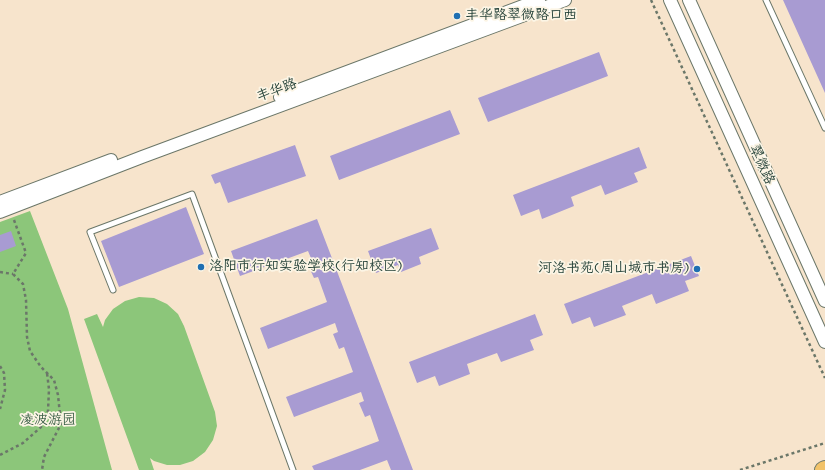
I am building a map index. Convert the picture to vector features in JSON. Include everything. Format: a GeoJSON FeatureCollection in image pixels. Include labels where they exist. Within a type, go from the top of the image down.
{"type":"FeatureCollection","features":[{"type":"Feature","properties":{"kind":"street","name":"丰华路"},"geometry":{"type":"LineString","coordinates":[[0,202],[539,0]]}},
{"type":"Feature","properties":{"kind":"street","name":"丰华路"},"geometry":{"type":"LineString","coordinates":[[0,212],[565,0]]}},
{"type":"Feature","properties":{"kind":"street","name":"翠微路"},"geometry":{"type":"LineString","coordinates":[[670,0],[825,342]]}},
{"type":"Feature","properties":{"kind":"street","name":"翠微路"},"geometry":{"type":"LineString","coordinates":[[689,0],[825,301]]}},
{"type":"Feature","properties":{"kind":"lane"},"geometry":{"type":"LineString","coordinates":[[766,0],[824,125]]}},
{"type":"Feature","properties":{"kind":"lane"},"geometry":{"type":"LineString","coordinates":[[113,290],[90,232],[192,194],[293,470]]}},
{"type":"Feature","properties":{"kind":"path"},"geometry":{"type":"LineString","coordinates":[[651,0],[825,378]]}},
{"type":"Feature","properties":{"kind":"path"},"geometry":{"type":"LineString","coordinates":[[13,217],[26,253],[13,274]]}},
{"type":"Feature","properties":{"kind":"path"},"geometry":{"type":"LineString","coordinates":[[0,272],[13,274],[23,284],[26,300],[27,337],[30,351],[41,367],[54,380],[58,395],[61,424],[44,457],[42,470]]}},
{"type":"Feature","properties":{"kind":"path"},"geometry":{"type":"LineString","coordinates":[[0,366],[4,373],[5,390],[0,409]]}},
{"type":"Feature","properties":{"kind":"path"},"geometry":{"type":"LineString","coordinates":[[0,455],[23,442],[41,427],[48,411],[50,389],[47,373]]}},
{"type":"Feature","properties":{"kind":"path"},"geometry":{"type":"LineString","coordinates":[[740,470],[825,443]]}},
{"type":"Feature","properties":{"kind":"green space","name":"凌波游园"},"geometry":{"type":"Polygon","coordinates":[[[30,211],[68,309],[112,470],[0,470],[0,222],[30,211]]]}},
{"type":"Feature","properties":{"kind":"green space"},"geometry":{"type":"Polygon","coordinates":[[[139,297],[154,298],[167,304],[178,314],[184,326],[215,412],[217,426],[213,440],[205,452],[193,461],[180,465],[167,465],[154,461],[150,458],[154,470],[139,470],[84,319],[97,314],[103,327],[105,320],[113,309],[125,301],[139,297]]]}},
{"type":"Feature","properties":{"kind":"building"},"geometry":{"type":"Polygon","coordinates":[[[783,0],[825,0],[825,93],[783,0]]]}},
{"type":"Feature","properties":{"kind":"building"},"geometry":{"type":"Polygon","coordinates":[[[599,52],[608,76],[488,122],[478,98],[599,52]]]}},
{"type":"Feature","properties":{"kind":"building"},"geometry":{"type":"Polygon","coordinates":[[[450,110],[460,134],[339,180],[330,156],[450,110]]]}},
{"type":"Feature","properties":{"kind":"building"},"geometry":{"type":"Polygon","coordinates":[[[295,145],[306,176],[228,203],[220,182],[215,184],[211,175],[295,145]]]}},
{"type":"Feature","properties":{"kind":"building"},"geometry":{"type":"Polygon","coordinates":[[[639,147],[647,168],[634,173],[638,182],[605,195],[601,185],[571,197],[574,206],[542,219],[539,209],[521,216],[513,195],[639,147]]]}},
{"type":"Feature","properties":{"kind":"building"},"geometry":{"type":"Polygon","coordinates":[[[186,207],[204,254],[119,287],[101,241],[186,207]]]}},
{"type":"Feature","properties":{"kind":"building"},"geometry":{"type":"Polygon","coordinates":[[[317,219],[413,470],[391,470],[387,460],[360,470],[314,470],[312,466],[379,441],[370,415],[365,417],[359,403],[364,401],[361,392],[294,417],[286,397],[353,372],[344,347],[339,349],[333,334],[338,332],[335,323],[268,349],[260,328],[327,302],[318,277],[314,278],[308,265],[313,263],[308,251],[240,276],[231,251],[317,219]]]}},
{"type":"Feature","properties":{"kind":"building"},"geometry":{"type":"Polygon","coordinates":[[[431,228],[439,249],[419,257],[421,264],[401,272],[398,265],[376,273],[368,251],[431,228]]]}},
{"type":"Feature","properties":{"kind":"building"},"geometry":{"type":"Polygon","coordinates":[[[11,231],[16,246],[0,252],[0,235],[11,231]]]}},
{"type":"Feature","properties":{"kind":"building"},"geometry":{"type":"Polygon","coordinates":[[[691,256],[699,276],[685,281],[689,291],[656,304],[652,294],[622,306],[626,315],[594,327],[590,317],[572,324],[564,304],[691,256]]]}},
{"type":"Feature","properties":{"kind":"building"},"geometry":{"type":"Polygon","coordinates":[[[535,314],[543,335],[530,340],[534,350],[501,362],[497,353],[467,364],[470,374],[439,386],[435,376],[417,383],[409,362],[535,314]]]}},
{"type":"Feature","properties":{"kind":"place","name":"丰华路翠微路口西"},"geometry":{"type":"Point","coordinates":[457,16]}},
{"type":"Feature","properties":{"kind":"place","name":"洛阳市行知实验学校(行知校区)"},"geometry":{"type":"Point","coordinates":[201,267]}},
{"type":"Feature","properties":{"kind":"place","name":"河洛书苑(周山城市书房)"},"geometry":{"type":"Point","coordinates":[697,269]}}]}
